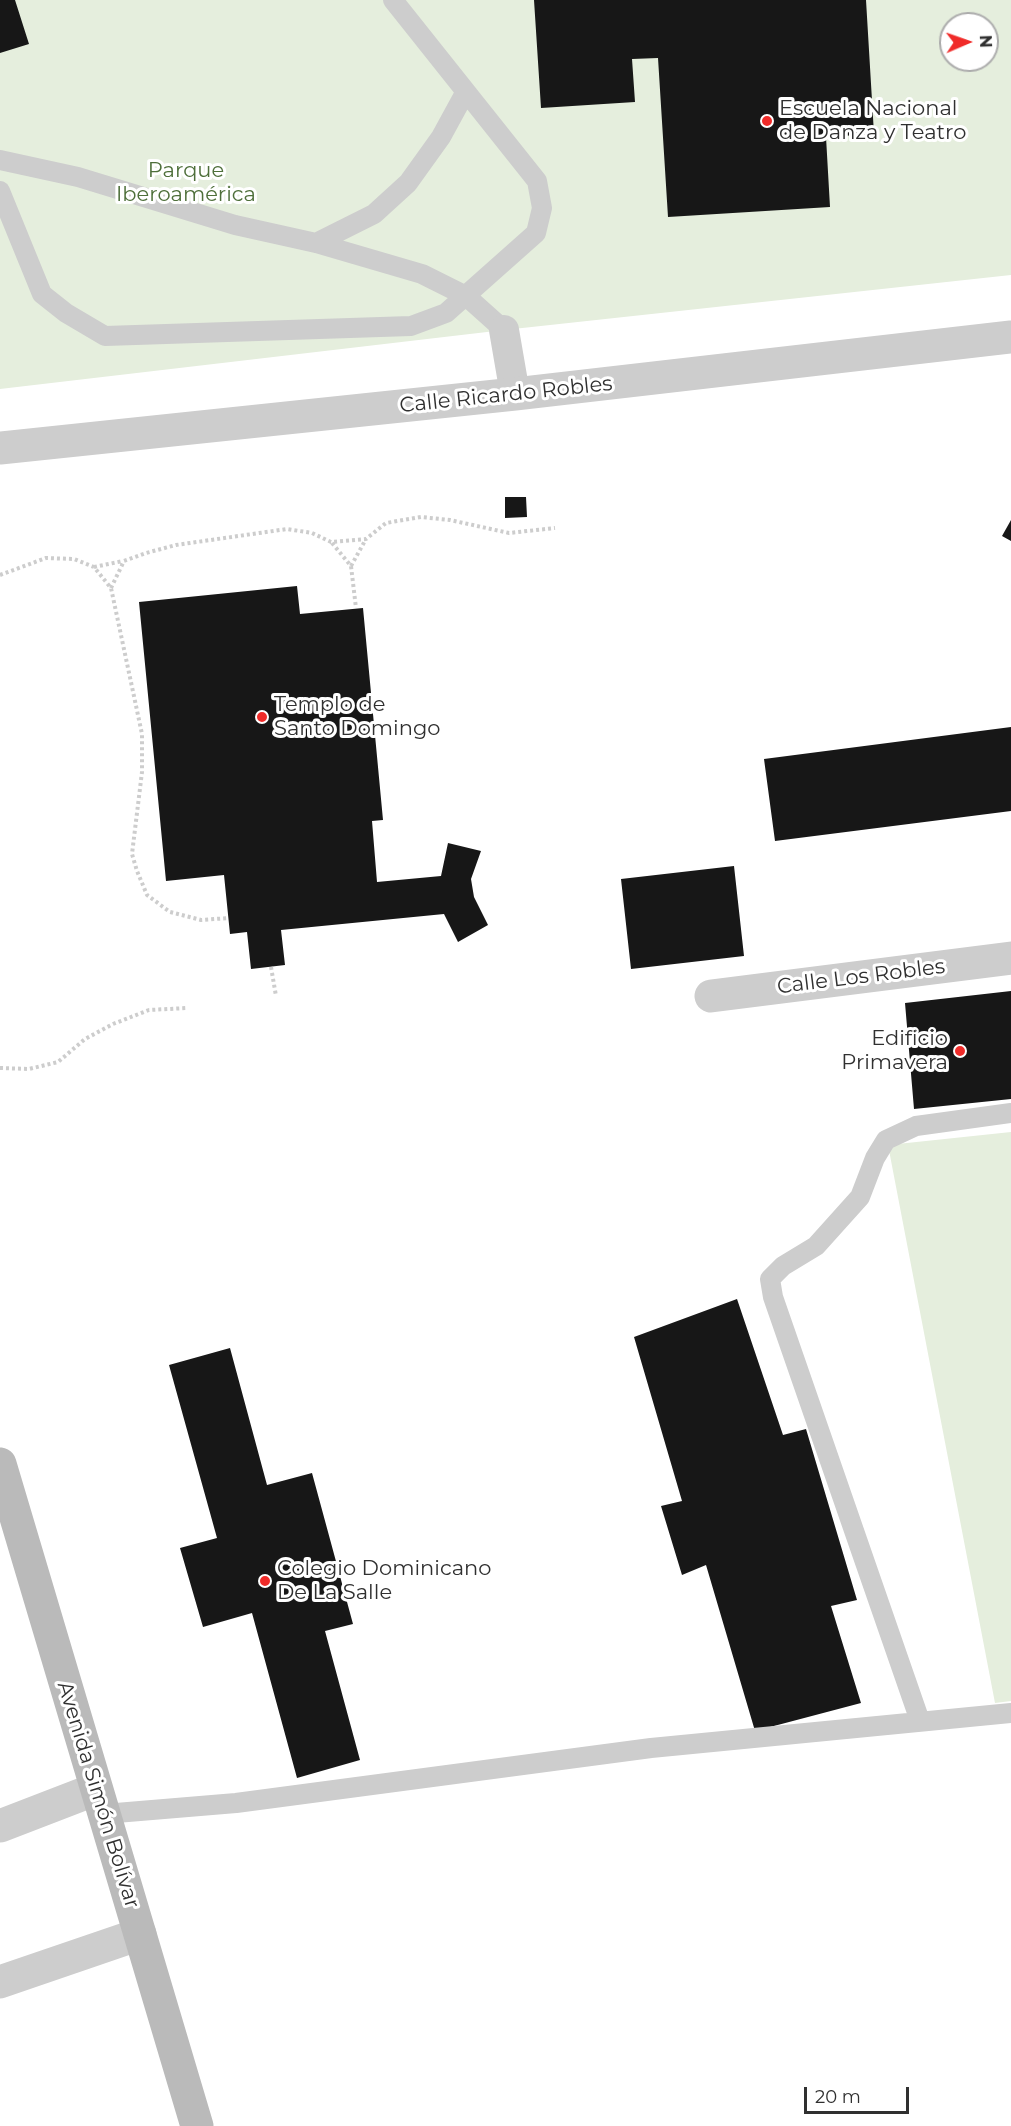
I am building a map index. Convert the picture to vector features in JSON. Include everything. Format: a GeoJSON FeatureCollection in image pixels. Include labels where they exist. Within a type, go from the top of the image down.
{"type":"FeatureCollection","features":[{"type":"Feature","properties":{"kind":"main road","name":"Avenida Simón Bolívar"},"geometry":{"type":"LineString","coordinates":[[0,1464],[197,2126]]}},
{"type":"Feature","properties":{"kind":"street"},"geometry":{"type":"LineString","coordinates":[[504,330],[515,394]]}},
{"type":"Feature","properties":{"kind":"street","name":"Calle Ricardo Robles"},"geometry":{"type":"LineString","coordinates":[[0,448],[515,394],[1011,337]]}},
{"type":"Feature","properties":{"kind":"street","name":"Calle Los Robles"},"geometry":{"type":"LineString","coordinates":[[711,996],[1011,958]]}},
{"type":"Feature","properties":{"kind":"street"},"geometry":{"type":"LineString","coordinates":[[0,1826],[100,1801]]}},
{"type":"Feature","properties":{"kind":"street"},"geometry":{"type":"LineString","coordinates":[[0,1982],[140,1934]]}},
{"type":"Feature","properties":{"kind":"lane"},"geometry":{"type":"LineString","coordinates":[[0,191],[42,294],[66,313],[105,336],[411,326],[446,313],[536,233],[542,208],[537,181],[393,0]]}},
{"type":"Feature","properties":{"kind":"lane"},"geometry":{"type":"LineString","coordinates":[[316,243],[374,214],[408,183],[441,137],[465,93]]}},
{"type":"Feature","properties":{"kind":"lane"},"geometry":{"type":"LineString","coordinates":[[0,160],[78,177],[235,225],[316,243],[422,274],[465,296],[504,330]]}},
{"type":"Feature","properties":{"kind":"lane"},"geometry":{"type":"LineString","coordinates":[[920,1721],[776,1308],[770,1279],[783,1266],[816,1246],[860,1197],[874,1158],[886,1140],[916,1126],[1011,1113]]}},
{"type":"Feature","properties":{"kind":"lane"},"geometry":{"type":"LineString","coordinates":[[100,1801],[236,1803],[651,1748],[1011,1713]]}},
{"type":"Feature","properties":{"kind":"path"},"geometry":{"type":"LineString","coordinates":[[351,566],[366,539],[386,523],[421,517],[450,520],[509,533],[555,528]]}},
{"type":"Feature","properties":{"kind":"path"},"geometry":{"type":"LineString","coordinates":[[94,567],[124,561],[176,545],[287,529],[312,533],[331,542],[351,566],[356,608]]}},
{"type":"Feature","properties":{"kind":"path"},"geometry":{"type":"LineString","coordinates":[[331,542],[366,539]]}},
{"type":"Feature","properties":{"kind":"path"},"geometry":{"type":"LineString","coordinates":[[0,575],[46,558],[74,559],[94,567],[111,588],[142,734],[142,772],[132,854],[137,871],[147,895],[170,912],[201,920],[229,918]]}},
{"type":"Feature","properties":{"kind":"path"},"geometry":{"type":"LineString","coordinates":[[111,588],[124,561]]}},
{"type":"Feature","properties":{"kind":"path"},"geometry":{"type":"LineString","coordinates":[[271,967],[276,996]]}},
{"type":"Feature","properties":{"kind":"path"},"geometry":{"type":"LineString","coordinates":[[0,1068],[29,1069],[58,1062],[85,1039],[112,1024],[149,1010],[187,1008]]}},
{"type":"Feature","properties":{"kind":"green space","name":"Parque Iberoamérica"},"geometry":{"type":"Polygon","coordinates":[[[0,0],[1011,0],[1011,275],[504,330],[0,389],[0,0]]]}},
{"type":"Feature","properties":{"kind":"green space"},"geometry":{"type":"Polygon","coordinates":[[[1011,1132],[1011,1701],[995,1703],[888,1145],[1011,1132]]]}},
{"type":"Feature","properties":{"kind":"building"},"geometry":{"type":"Polygon","coordinates":[[[0,0],[15,0],[29,44],[0,53],[0,0]]]}},
{"type":"Feature","properties":{"kind":"building","name":"Escuela Nacional de Danza y Teatro"},"geometry":{"type":"Polygon","coordinates":[[[534,0],[866,0],[874,134],[826,137],[830,207],[668,217],[658,58],[632,59],[635,102],[541,108],[534,0]]]}},
{"type":"Feature","properties":{"kind":"building"},"geometry":{"type":"Polygon","coordinates":[[[505,497],[526,497],[527,517],[505,518],[505,497]]]}},
{"type":"Feature","properties":{"kind":"building"},"geometry":{"type":"Polygon","coordinates":[[[1011,520],[1011,541],[1002,536],[1011,520]]]}},
{"type":"Feature","properties":{"kind":"building","name":"Templo de Santo Domingo"},"geometry":{"type":"Polygon","coordinates":[[[297,586],[300,614],[363,608],[383,820],[372,821],[377,882],[441,876],[448,843],[481,851],[471,879],[474,897],[488,925],[458,942],[444,914],[281,930],[285,965],[251,969],[247,932],[230,934],[224,875],[166,881],[139,602],[297,586]]]}},
{"type":"Feature","properties":{"kind":"building"},"geometry":{"type":"Polygon","coordinates":[[[1011,727],[1011,811],[775,841],[764,759],[1011,727]]]}},
{"type":"Feature","properties":{"kind":"building"},"geometry":{"type":"Polygon","coordinates":[[[734,866],[744,956],[631,969],[621,879],[734,866]]]}},
{"type":"Feature","properties":{"kind":"building","name":"Edificio Primavera"},"geometry":{"type":"Polygon","coordinates":[[[1011,991],[1011,1099],[914,1109],[905,1003],[1011,991]]]}},
{"type":"Feature","properties":{"kind":"building"},"geometry":{"type":"Polygon","coordinates":[[[737,1299],[783,1435],[806,1429],[857,1600],[831,1606],[861,1703],[755,1731],[706,1565],[682,1575],[661,1506],[682,1501],[634,1337],[737,1299]]]}},
{"type":"Feature","properties":{"kind":"building","name":"Colegio Dominicano De La Salle"},"geometry":{"type":"Polygon","coordinates":[[[230,1348],[267,1485],[312,1473],[353,1624],[325,1631],[360,1760],[297,1778],[252,1613],[203,1627],[180,1548],[217,1538],[169,1365],[230,1348]]]}},
{"type":"Feature","properties":{"kind":"place","name":"Escuela Nacional de Danza y Teatro"},"geometry":{"type":"Point","coordinates":[767,121]}},
{"type":"Feature","properties":{"kind":"place","name":"Templo de Santo Domingo"},"geometry":{"type":"Point","coordinates":[262,717]}},
{"type":"Feature","properties":{"kind":"place","name":"Edificio Primavera"},"geometry":{"type":"Point","coordinates":[960,1051]}},
{"type":"Feature","properties":{"kind":"place","name":"Colegio Dominicano De La Salle"},"geometry":{"type":"Point","coordinates":[265,1581]}}]}
